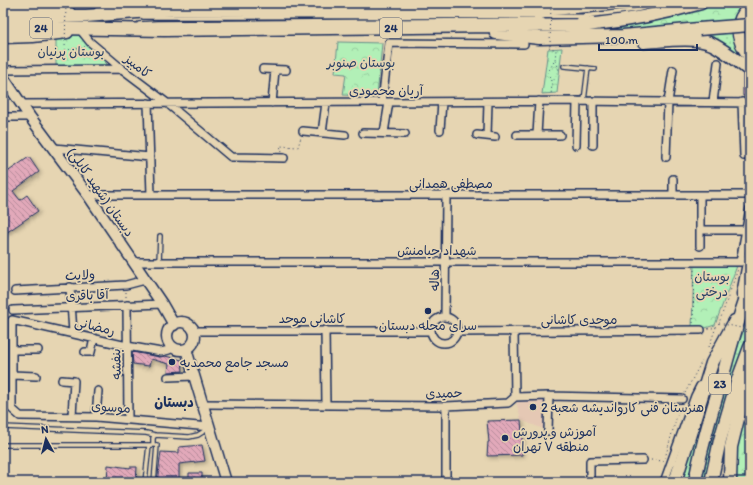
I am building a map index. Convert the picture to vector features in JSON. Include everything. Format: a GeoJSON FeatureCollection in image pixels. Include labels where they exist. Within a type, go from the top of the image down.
{"type":"FeatureCollection","features":[{"type":"Feature","properties":{"kind":"main road","name":"24"},"geometry":{"type":"LineString","coordinates":[[3,16],[86,16],[176,9],[528,6],[553,9],[620,3]]}},
{"type":"Feature","properties":{"kind":"main road","name":"24"},"geometry":{"type":"LineString","coordinates":[[3,28],[164,30],[587,25],[638,18],[701,3]]}},
{"type":"Feature","properties":{"kind":"main road"},"geometry":{"type":"LineString","coordinates":[[3,4],[24,4],[86,16]]}},
{"type":"Feature","properties":{"kind":"main road"},"geometry":{"type":"LineString","coordinates":[[750,6],[741,18],[738,31],[741,44],[750,57]]}},
{"type":"Feature","properties":{"kind":"main road"},"geometry":{"type":"LineString","coordinates":[[451,27],[539,38],[559,38],[623,36],[750,25]]}},
{"type":"Feature","properties":{"kind":"main road"},"geometry":{"type":"LineString","coordinates":[[3,44],[8,37],[33,36],[72,31],[78,28]]}},
{"type":"Feature","properties":{"kind":"main road"},"geometry":{"type":"LineString","coordinates":[[559,38],[622,42],[697,40],[711,43],[727,52],[750,71]]}},
{"type":"Feature","properties":{"kind":"main road","name":"دبستان (شهید کابلی)"},"geometry":{"type":"LineString","coordinates":[[3,77],[88,195],[174,324]]}},
{"type":"Feature","properties":{"kind":"main road"},"geometry":{"type":"LineString","coordinates":[[675,482],[708,360],[740,314],[745,260]]}},
{"type":"Feature","properties":{"kind":"main road","name":"23"},"geometry":{"type":"LineString","coordinates":[[695,482],[712,412],[740,314],[750,287]]}},
{"type":"Feature","properties":{"kind":"main road"},"geometry":{"type":"LineString","coordinates":[[186,323],[194,331],[193,342],[186,349],[178,350],[172,347],[168,342],[167,334],[174,324],[186,323]]}},
{"type":"Feature","properties":{"kind":"main road","name":"23"},"geometry":{"type":"LineString","coordinates":[[711,482],[722,434],[739,375],[750,347]]}},
{"type":"Feature","properties":{"kind":"main road"},"geometry":{"type":"LineString","coordinates":[[186,349],[204,404],[226,482]]}},
{"type":"Feature","properties":{"kind":"main road"},"geometry":{"type":"LineString","coordinates":[[730,482],[731,447],[750,369]]}},
{"type":"Feature","properties":{"kind":"street"},"geometry":{"type":"LineString","coordinates":[[86,16],[102,9],[140,4],[157,5],[164,3]]}},
{"type":"Feature","properties":{"kind":"street","name":"کامبیز"},"geometry":{"type":"LineString","coordinates":[[78,28],[90,42],[122,69],[167,103],[231,157],[284,158]]}},
{"type":"Feature","properties":{"kind":"street"},"geometry":{"type":"LineString","coordinates":[[384,133],[389,43],[524,44]]}},
{"type":"Feature","properties":{"kind":"street"},"geometry":{"type":"LineString","coordinates":[[714,102],[718,63]]}},
{"type":"Feature","properties":{"kind":"street"},"geometry":{"type":"LineString","coordinates":[[3,70],[122,69]]}},
{"type":"Feature","properties":{"kind":"street"},"geometry":{"type":"LineString","coordinates":[[263,69],[286,70]]}},
{"type":"Feature","properties":{"kind":"street"},"geometry":{"type":"LineString","coordinates":[[272,103],[275,70]]}},
{"type":"Feature","properties":{"kind":"street"},"geometry":{"type":"LineString","coordinates":[[666,157],[668,102],[673,70]]}},
{"type":"Feature","properties":{"kind":"street"},"geometry":{"type":"LineString","coordinates":[[537,135],[539,101]]}},
{"type":"Feature","properties":{"kind":"street","name":"آریان محمودی"},"geometry":{"type":"LineString","coordinates":[[21,104],[539,101],[750,103]]}},
{"type":"Feature","properties":{"kind":"street"},"geometry":{"type":"LineString","coordinates":[[576,145],[581,101]]}},
{"type":"Feature","properties":{"kind":"street"},"geometry":{"type":"LineString","coordinates":[[322,133],[326,102]]}},
{"type":"Feature","properties":{"kind":"street"},"geometry":{"type":"LineString","coordinates":[[440,130],[442,102]]}},
{"type":"Feature","properties":{"kind":"street"},"geometry":{"type":"LineString","coordinates":[[487,136],[488,102]]}},
{"type":"Feature","properties":{"kind":"street"},"geometry":{"type":"LineString","coordinates":[[593,102],[593,146]]}},
{"type":"Feature","properties":{"kind":"street"},"geometry":{"type":"LineString","coordinates":[[742,102],[744,156]]}},
{"type":"Feature","properties":{"kind":"street"},"geometry":{"type":"LineString","coordinates":[[148,103],[151,195]]}},
{"type":"Feature","properties":{"kind":"street"},"geometry":{"type":"LineString","coordinates":[[3,117],[30,116]]}},
{"type":"Feature","properties":{"kind":"street"},"geometry":{"type":"LineString","coordinates":[[303,131],[345,135]]}},
{"type":"Feature","properties":{"kind":"street"},"geometry":{"type":"LineString","coordinates":[[363,133],[405,134]]}},
{"type":"Feature","properties":{"kind":"street"},"geometry":{"type":"LineString","coordinates":[[477,135],[495,137]]}},
{"type":"Feature","properties":{"kind":"street"},"geometry":{"type":"LineString","coordinates":[[516,135],[560,135]]}},
{"type":"Feature","properties":{"kind":"street"},"geometry":{"type":"LineString","coordinates":[[54,148],[150,157]]}},
{"type":"Feature","properties":{"kind":"street"},"geometry":{"type":"LineString","coordinates":[[673,179],[673,195]]}},
{"type":"Feature","properties":{"kind":"street","name":"مصطفی همدانی"},"geometry":{"type":"LineString","coordinates":[[88,195],[750,195]]}},
{"type":"Feature","properties":{"kind":"street","name":"هاله"},"geometry":{"type":"LineString","coordinates":[[445,318],[446,195]]}},
{"type":"Feature","properties":{"kind":"street"},"geometry":{"type":"LineString","coordinates":[[700,195],[700,246]]}},
{"type":"Feature","properties":{"kind":"street"},"geometry":{"type":"LineString","coordinates":[[745,260],[746,230],[750,208]]}},
{"type":"Feature","properties":{"kind":"street"},"geometry":{"type":"LineString","coordinates":[[700,230],[746,230]]}},
{"type":"Feature","properties":{"kind":"street","name":"شهداد حیامنش"},"geometry":{"type":"LineString","coordinates":[[133,262],[694,262],[745,260]]}},
{"type":"Feature","properties":{"kind":"street","name":"ولایت"},"geometry":{"type":"LineString","coordinates":[[15,291],[126,285],[145,280]]}},
{"type":"Feature","properties":{"kind":"street"},"geometry":{"type":"LineString","coordinates":[[70,287],[73,333]]}},
{"type":"Feature","properties":{"kind":"street","name":"آقا باقری"},"geometry":{"type":"LineString","coordinates":[[13,310],[162,304]]}},
{"type":"Feature","properties":{"kind":"street","name":"بنفشه"},"geometry":{"type":"LineString","coordinates":[[127,305],[128,420]]}},
{"type":"Feature","properties":{"kind":"street"},"geometry":{"type":"LineString","coordinates":[[441,318],[445,318],[449,318],[456,324],[457,332],[454,340],[442,343],[435,339],[431,331],[434,323],[441,318]]}},
{"type":"Feature","properties":{"kind":"street","name":"رمضانی"},"geometry":{"type":"LineString","coordinates":[[12,350],[12,320],[127,346],[161,352],[169,350],[172,347]]}},
{"type":"Feature","properties":{"kind":"street"},"geometry":{"type":"LineString","coordinates":[[326,330],[326,405]]}},
{"type":"Feature","properties":{"kind":"street","name":"موحدی کاشانی"},"geometry":{"type":"LineString","coordinates":[[457,332],[701,330]]}},
{"type":"Feature","properties":{"kind":"street","name":"کاشانی موحد"},"geometry":{"type":"LineString","coordinates":[[194,331],[431,331]]}},
{"type":"Feature","properties":{"kind":"street"},"geometry":{"type":"LineString","coordinates":[[514,331],[514,397]]}},
{"type":"Feature","properties":{"kind":"street"},"geometry":{"type":"LineString","coordinates":[[85,352],[91,352],[94,338]]}},
{"type":"Feature","properties":{"kind":"street"},"geometry":{"type":"LineString","coordinates":[[36,376],[12,374],[12,350],[38,350]]}},
{"type":"Feature","properties":{"kind":"street"},"geometry":{"type":"LineString","coordinates":[[664,482],[708,360]]}},
{"type":"Feature","properties":{"kind":"street","name":"موسوی"},"geometry":{"type":"LineString","coordinates":[[12,374],[12,409],[20,416],[96,417],[210,427]]}},
{"type":"Feature","properties":{"kind":"street"},"geometry":{"type":"LineString","coordinates":[[168,377],[195,376]]}},
{"type":"Feature","properties":{"kind":"street"},"geometry":{"type":"LineString","coordinates":[[62,380],[74,381],[72,416]]}},
{"type":"Feature","properties":{"kind":"street"},"geometry":{"type":"LineString","coordinates":[[96,417],[98,391]]}},
{"type":"Feature","properties":{"kind":"street"},"geometry":{"type":"LineString","coordinates":[[548,431],[549,396]]}},
{"type":"Feature","properties":{"kind":"street","name":"حمیدی"},"geometry":{"type":"LineString","coordinates":[[204,404],[446,406],[508,403],[514,397],[549,396],[682,399]]}},
{"type":"Feature","properties":{"kind":"street"},"geometry":{"type":"LineString","coordinates":[[446,406],[446,482]]}},
{"type":"Feature","properties":{"kind":"street"},"geometry":{"type":"LineString","coordinates":[[590,482],[590,461],[643,460]]}},
{"type":"Feature","properties":{"kind":"lane"},"geometry":{"type":"LineString","coordinates":[[140,17],[584,16],[635,10],[665,3]]}},
{"type":"Feature","properties":{"kind":"lane"},"geometry":{"type":"LineString","coordinates":[[134,24],[575,20],[629,14],[668,6]]}},
{"type":"Feature","properties":{"kind":"lane"},"geometry":{"type":"LineString","coordinates":[[86,16],[133,17]]}},
{"type":"Feature","properties":{"kind":"lane"},"geometry":{"type":"LineString","coordinates":[[78,28],[90,25],[121,24]]}},
{"type":"Feature","properties":{"kind":"lane"},"geometry":{"type":"LineString","coordinates":[[564,66],[595,69]]}},
{"type":"Feature","properties":{"kind":"lane"},"geometry":{"type":"LineString","coordinates":[[581,101],[588,68]]}},
{"type":"Feature","properties":{"kind":"lane"},"geometry":{"type":"LineString","coordinates":[[159,262],[160,236]]}},
{"type":"Feature","properties":{"kind":"lane"},"geometry":{"type":"LineString","coordinates":[[3,427],[146,433],[189,437],[198,435],[210,427]]}},
{"type":"Feature","properties":{"kind":"lane"},"geometry":{"type":"LineString","coordinates":[[154,482],[153,438],[155,435]]}},
{"type":"Feature","properties":{"kind":"lane"},"geometry":{"type":"LineString","coordinates":[[3,445],[153,445]]}},
{"type":"Feature","properties":{"kind":"lane"},"geometry":{"type":"LineString","coordinates":[[145,482],[153,445]]}},
{"type":"Feature","properties":{"kind":"path"},"geometry":{"type":"LineString","coordinates":[[66,3],[65,50],[83,48]]}},
{"type":"Feature","properties":{"kind":"path"},"geometry":{"type":"LineString","coordinates":[[551,3],[549,47],[556,50],[555,59],[548,72],[552,84]]}},
{"type":"Feature","properties":{"kind":"path"},"geometry":{"type":"LineString","coordinates":[[551,101],[552,84],[559,69],[555,59]]}},
{"type":"Feature","properties":{"kind":"path"},"geometry":{"type":"LineString","coordinates":[[284,158],[280,146],[298,147],[303,131]]}},
{"type":"Feature","properties":{"kind":"path"},"geometry":{"type":"LineString","coordinates":[[708,350],[716,327],[745,260]]}},
{"type":"Feature","properties":{"kind":"path"},"geometry":{"type":"LineString","coordinates":[[692,330],[694,262]]}},
{"type":"Feature","properties":{"kind":"path"},"geometry":{"type":"LineString","coordinates":[[126,285],[127,305]]}},
{"type":"Feature","properties":{"kind":"path"},"geometry":{"type":"LineString","coordinates":[[719,323],[750,330]]}},
{"type":"Feature","properties":{"kind":"path"},"geometry":{"type":"LineString","coordinates":[[701,330],[716,327]]}},
{"type":"Feature","properties":{"kind":"path"},"geometry":{"type":"LineString","coordinates":[[643,460],[664,461],[682,399],[708,360]]}},
{"type":"Feature","properties":{"kind":"shaded area","name":"هنرستان فنی کارواندیشه شعبه 2"},"geometry":{"type":"Polygon","coordinates":[[[548,396],[548,431],[521,420],[515,397],[548,396]]]}},
{"type":"Feature","properties":{"kind":"green space"},"geometry":{"type":"Polygon","coordinates":[[[714,3],[746,3],[733,23],[589,33],[546,34],[526,30],[686,11],[714,3]]]}},
{"type":"Feature","properties":{"kind":"green space"},"geometry":{"type":"Polygon","coordinates":[[[733,32],[750,60],[750,67],[692,35],[733,32]]]}},
{"type":"Feature","properties":{"kind":"green space","name":"بوستان پرنیان"},"geometry":{"type":"Polygon","coordinates":[[[78,35],[108,65],[56,67],[56,36],[78,35]]]}},
{"type":"Feature","properties":{"kind":"green space","name":"بوستان صنوبر"},"geometry":{"type":"Polygon","coordinates":[[[338,42],[382,43],[377,97],[343,95],[346,74],[335,73],[338,42]]]}},
{"type":"Feature","properties":{"kind":"green space"},"geometry":{"type":"Polygon","coordinates":[[[562,48],[557,93],[542,94],[548,49],[562,48]]]}},
{"type":"Feature","properties":{"kind":"green space","name":"بوستان درختی"},"geometry":{"type":"Polygon","coordinates":[[[738,263],[715,325],[702,329],[692,328],[694,264],[738,263]]]}},
{"type":"Feature","properties":{"kind":"green space"},"geometry":{"type":"Polygon","coordinates":[[[750,314],[750,328],[739,361],[706,482],[702,482],[714,422],[729,369],[750,314]]]}},
{"type":"Feature","properties":{"kind":"green space"},"geometry":{"type":"Polygon","coordinates":[[[726,351],[690,482],[680,482],[707,395],[726,351]]]}},
{"type":"Feature","properties":{"kind":"green space"},"geometry":{"type":"Polygon","coordinates":[[[750,383],[750,482],[734,482],[734,447],[750,383]]]}},
{"type":"Feature","properties":{"kind":"building"},"geometry":{"type":"Polygon","coordinates":[[[743,75],[750,79],[750,96],[743,96],[743,75]]]}},
{"type":"Feature","properties":{"kind":"building"},"geometry":{"type":"Polygon","coordinates":[[[29,157],[39,172],[13,191],[20,200],[27,195],[38,211],[3,235],[3,175],[29,157]]]}},
{"type":"Feature","properties":{"kind":"building","name":"مسجد جامع محمدیه"},"geometry":{"type":"Polygon","coordinates":[[[132,352],[160,357],[165,356],[182,360],[183,371],[168,372],[169,364],[151,359],[149,366],[133,364],[132,352]]]}},
{"type":"Feature","properties":{"kind":"building","name":"آموزش و پرورش منطقه ۷ تهران"},"geometry":{"type":"Polygon","coordinates":[[[521,420],[522,455],[487,456],[489,442],[487,421],[521,420]]]}},
{"type":"Feature","properties":{"kind":"building"},"geometry":{"type":"Polygon","coordinates":[[[202,445],[205,461],[179,464],[179,482],[157,482],[161,452],[179,453],[179,447],[202,445]]]}},
{"type":"Feature","properties":{"kind":"building"},"geometry":{"type":"Polygon","coordinates":[[[108,465],[130,468],[137,467],[136,482],[107,482],[108,465]]]}},
{"type":"Feature","properties":{"kind":"building"},"geometry":{"type":"Polygon","coordinates":[[[189,473],[202,473],[202,482],[189,482],[189,473]]]}},
{"type":"Feature","properties":{"kind":"place","name":"سرای محله دبستان"},"geometry":{"type":"Point","coordinates":[428,311]}},
{"type":"Feature","properties":{"kind":"place","name":"مسجد جامع محمدیه"},"geometry":{"type":"Point","coordinates":[172,362]}},
{"type":"Feature","properties":{"kind":"place","name":"هنرستان فنی کارواندیشه شعبه 2"},"geometry":{"type":"Point","coordinates":[533,407]}},
{"type":"Feature","properties":{"kind":"place","name":"آموزش و پرورش منطقه ۷ تهران"},"geometry":{"type":"Point","coordinates":[505,438]}},
{"type":"Feature","properties":{"kind":"district","name":"دبستان"},"geometry":{"type":"Point","coordinates":[174,402]}}]}
